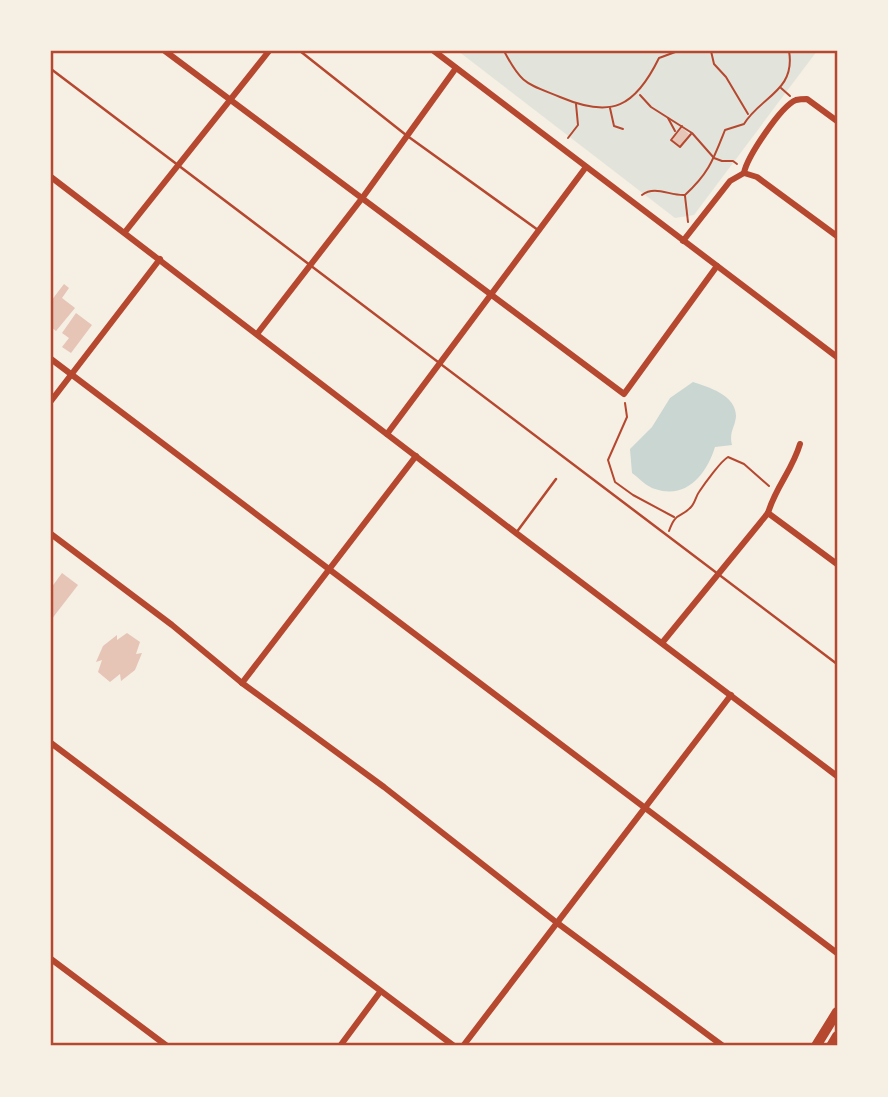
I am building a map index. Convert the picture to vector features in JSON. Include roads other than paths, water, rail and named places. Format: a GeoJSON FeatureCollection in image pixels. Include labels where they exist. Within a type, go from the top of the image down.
{"type":"FeatureCollection","features":[{"type":"Feature","properties":{"kind":"main road"},"geometry":{"type":"LineString","coordinates":[[816,1046],[837,1012]]}},
{"type":"Feature","properties":{"kind":"main road"},"geometry":{"type":"LineString","coordinates":[[831,1046],[837,1036]]}},
{"type":"Feature","properties":{"kind":"street"},"geometry":{"type":"LineString","coordinates":[[164,51],[624,394],[717,266]]}},
{"type":"Feature","properties":{"kind":"street"},"geometry":{"type":"LineString","coordinates":[[125,232],[269,51]]}},
{"type":"Feature","properties":{"kind":"street"},"geometry":{"type":"LineString","coordinates":[[434,51],[837,358]]}},
{"type":"Feature","properties":{"kind":"street"},"geometry":{"type":"LineString","coordinates":[[257,334],[363,197],[456,68]]}},
{"type":"Feature","properties":{"kind":"street"},"geometry":{"type":"LineString","coordinates":[[683,241],[730,181],[744,173],[748,158],[786,108],[796,100],[807,99],[837,121]]}},
{"type":"Feature","properties":{"kind":"street"},"geometry":{"type":"LineString","coordinates":[[387,434],[586,167]]}},
{"type":"Feature","properties":{"kind":"street"},"geometry":{"type":"LineString","coordinates":[[744,173],[757,177],[837,236]]}},
{"type":"Feature","properties":{"kind":"street"},"geometry":{"type":"LineString","coordinates":[[51,177],[837,775]]}},
{"type":"Feature","properties":{"kind":"street"},"geometry":{"type":"LineString","coordinates":[[51,401],[160,259]]}},
{"type":"Feature","properties":{"kind":"street"},"geometry":{"type":"LineString","coordinates":[[51,359],[837,953]]}},
{"type":"Feature","properties":{"kind":"street"},"geometry":{"type":"LineString","coordinates":[[662,643],[768,513],[774,492],[794,463],[800,444]]}},
{"type":"Feature","properties":{"kind":"street"},"geometry":{"type":"LineString","coordinates":[[242,683],[416,456]]}},
{"type":"Feature","properties":{"kind":"street"},"geometry":{"type":"LineString","coordinates":[[768,513],[837,564]]}},
{"type":"Feature","properties":{"kind":"street"},"geometry":{"type":"LineString","coordinates":[[51,534],[172,625],[242,683],[384,787],[556,922],[723,1046]]}},
{"type":"Feature","properties":{"kind":"street"},"geometry":{"type":"LineString","coordinates":[[463,1046],[731,695]]}},
{"type":"Feature","properties":{"kind":"street"},"geometry":{"type":"LineString","coordinates":[[51,743],[454,1046]]}},
{"type":"Feature","properties":{"kind":"street"},"geometry":{"type":"LineString","coordinates":[[51,959],[167,1046]]}},
{"type":"Feature","properties":{"kind":"street"},"geometry":{"type":"LineString","coordinates":[[340,1046],[380,992]]}},
{"type":"Feature","properties":{"kind":"lane"},"geometry":{"type":"LineString","coordinates":[[300,51],[406,135],[539,231]]}},
{"type":"Feature","properties":{"kind":"lane"},"geometry":{"type":"LineString","coordinates":[[51,69],[837,664]]}},
{"type":"Feature","properties":{"kind":"lane"},"geometry":{"type":"LineString","coordinates":[[516,533],[556,479]]}}]}
